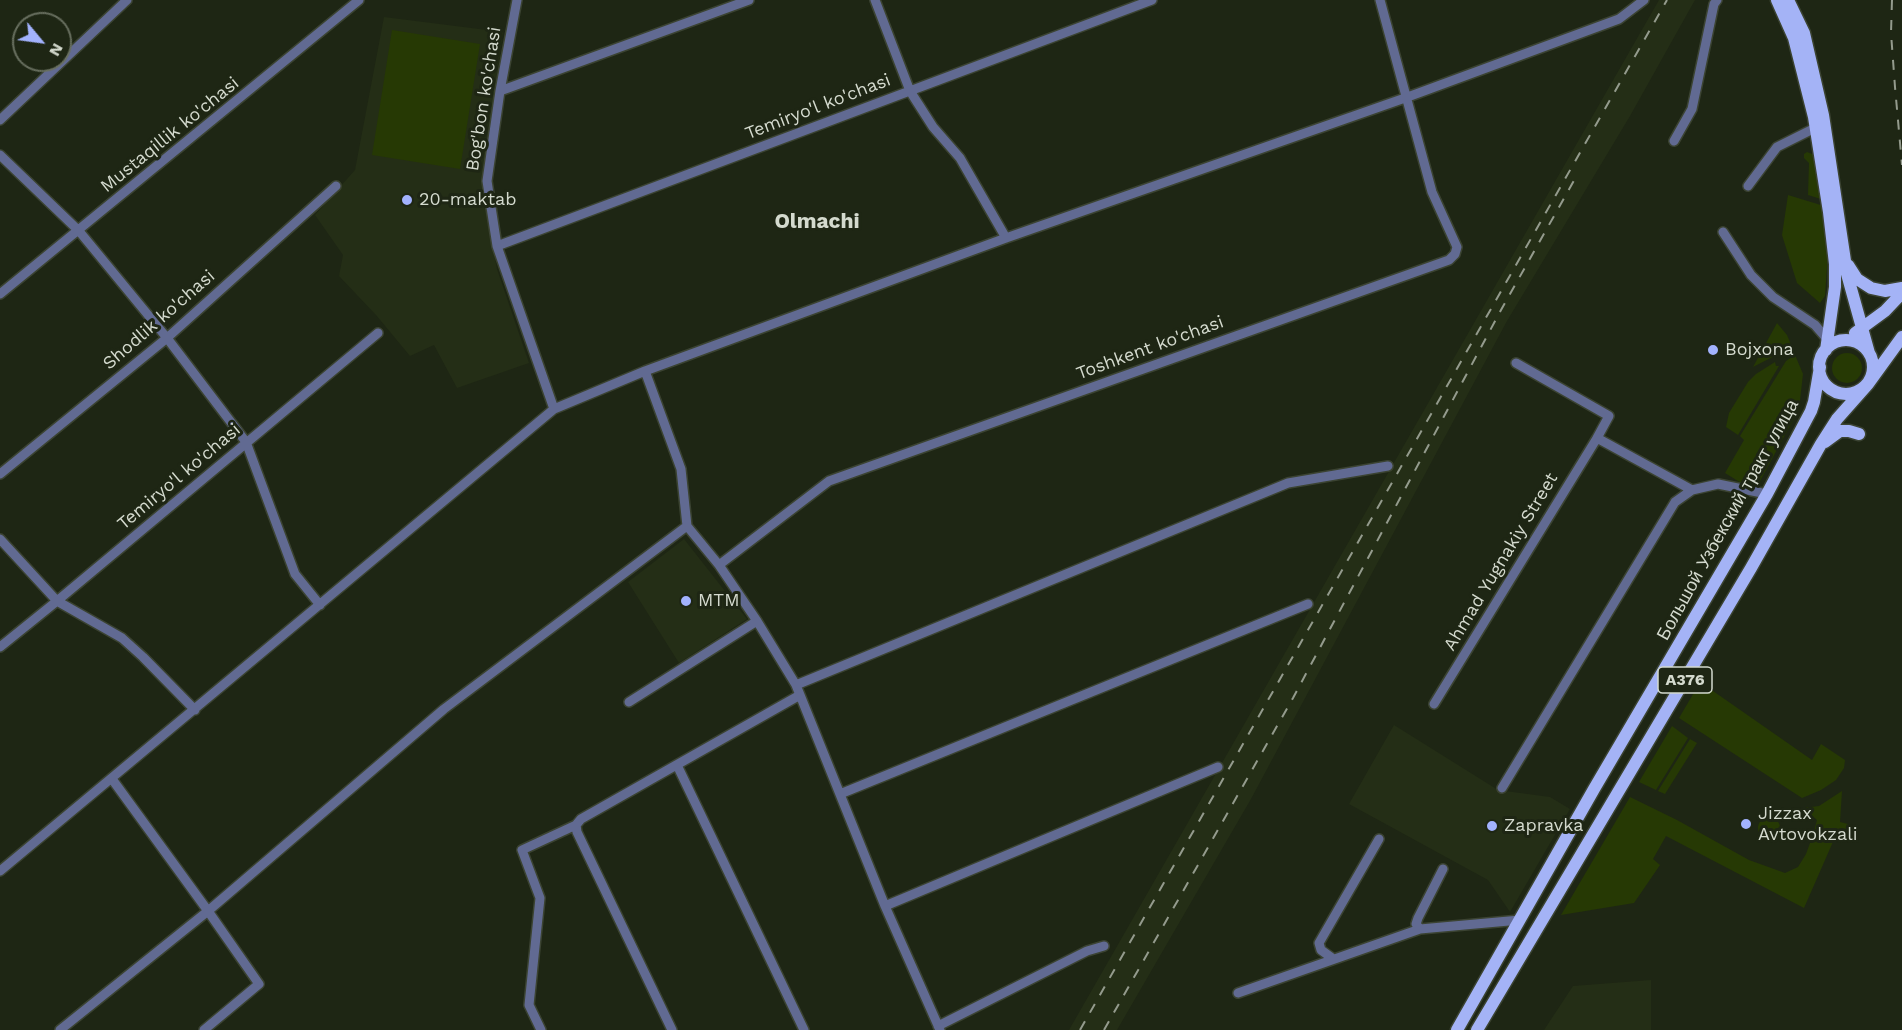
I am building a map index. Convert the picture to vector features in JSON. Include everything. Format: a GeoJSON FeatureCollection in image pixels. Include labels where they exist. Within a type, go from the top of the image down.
{"type":"FeatureCollection","features":[{"type":"Feature","properties":{"kind":"main road"},"geometry":{"type":"LineString","coordinates":[[1777,0],[1794,38],[1820,127],[1835,264],[1830,344],[1820,361],[1825,383],[1839,393],[1855,393],[1868,384],[1902,337]]}},
{"type":"Feature","properties":{"kind":"main road"},"geometry":{"type":"LineString","coordinates":[[1788,0],[1804,33],[1847,274],[1872,359],[1873,372],[1868,384]]}},
{"type":"Feature","properties":{"kind":"main road"},"geometry":{"type":"LineString","coordinates":[[1844,257],[1857,279],[1865,284],[1879,291],[1902,288]]}},
{"type":"Feature","properties":{"kind":"main road"},"geometry":{"type":"LineString","coordinates":[[1830,344],[1862,330],[1902,293]]}},
{"type":"Feature","properties":{"kind":"main road"},"geometry":{"type":"LineString","coordinates":[[1830,344],[1844,341],[1858,343],[1869,353]]}},
{"type":"Feature","properties":{"kind":"main road","name":"Большой Узбекский тракт улица"},"geometry":{"type":"LineString","coordinates":[[1457,1030],[1594,789],[1767,494],[1811,411],[1820,367]]}},
{"type":"Feature","properties":{"kind":"main road","name":"A376"},"geometry":{"type":"LineString","coordinates":[[1477,1030],[1751,568],[1821,444],[1837,419],[1868,384]]}},
{"type":"Feature","properties":{"kind":"main road"},"geometry":{"type":"LineString","coordinates":[[1821,444],[1840,431],[1859,434]]}},
{"type":"Feature","properties":{"kind":"street"},"geometry":{"type":"LineString","coordinates":[[0,120],[127,0]]}},
{"type":"Feature","properties":{"kind":"street","name":"Mustaqillik ko'chasi"},"geometry":{"type":"LineString","coordinates":[[0,294],[359,0]]}},
{"type":"Feature","properties":{"kind":"street","name":"Bog'bon ko'chasi"},"geometry":{"type":"LineString","coordinates":[[517,0],[500,91],[487,181],[497,246],[554,409]]}},
{"type":"Feature","properties":{"kind":"street"},"geometry":{"type":"LineString","coordinates":[[500,91],[749,0]]}},
{"type":"Feature","properties":{"kind":"street"},"geometry":{"type":"LineString","coordinates":[[875,0],[910,91],[933,127],[960,158],[1006,238]]}},
{"type":"Feature","properties":{"kind":"street","name":"Temiryo'l ko'chasi"},"geometry":{"type":"LineString","coordinates":[[497,246],[1152,0]]}},
{"type":"Feature","properties":{"kind":"street"},"geometry":{"type":"LineString","coordinates":[[1380,0],[1405,98]]}},
{"type":"Feature","properties":{"kind":"street"},"geometry":{"type":"LineString","coordinates":[[0,871],[554,409],[645,371],[1006,238],[1405,98],[1619,19],[1644,0]]}},
{"type":"Feature","properties":{"kind":"street"},"geometry":{"type":"LineString","coordinates":[[1674,141],[1692,109],[1717,0]]}},
{"type":"Feature","properties":{"kind":"street","name":"Toshkent ko'chasi"},"geometry":{"type":"LineString","coordinates":[[719,565],[829,481],[1449,260],[1455,254],[1457,247],[1432,192],[1405,98]]}},
{"type":"Feature","properties":{"kind":"street"},"geometry":{"type":"LineString","coordinates":[[1748,186],[1777,147],[1820,127]]}},
{"type":"Feature","properties":{"kind":"street"},"geometry":{"type":"LineString","coordinates":[[0,154],[79,231],[167,338],[246,442],[295,574],[320,605]]}},
{"type":"Feature","properties":{"kind":"street","name":"Shodlik ko'chasi"},"geometry":{"type":"LineString","coordinates":[[0,474],[167,338],[336,186]]}},
{"type":"Feature","properties":{"kind":"street"},"geometry":{"type":"LineString","coordinates":[[1723,232],[1751,275],[1773,297],[1815,326],[1830,344]]}},
{"type":"Feature","properties":{"kind":"street","name":"Temiryo'l ko'chasi"},"geometry":{"type":"LineString","coordinates":[[0,647],[378,333]]}},
{"type":"Feature","properties":{"kind":"street","name":"Ahmad Yugnakiy Street"},"geometry":{"type":"LineString","coordinates":[[1434,704],[1609,416],[1516,363]]}},
{"type":"Feature","properties":{"kind":"street"},"geometry":{"type":"LineString","coordinates":[[645,371],[681,469],[687,526],[719,565],[758,621],[796,685],[885,906],[939,1028],[1087,951],[1104,946]]}},
{"type":"Feature","properties":{"kind":"street"},"geometry":{"type":"LineString","coordinates":[[1597,438],[1692,490]]}},
{"type":"Feature","properties":{"kind":"street"},"geometry":{"type":"LineString","coordinates":[[796,685],[1288,483],[1388,466]]}},
{"type":"Feature","properties":{"kind":"street"},"geometry":{"type":"LineString","coordinates":[[1502,788],[1675,502],[1692,490],[1718,484],[1767,494]]}},
{"type":"Feature","properties":{"kind":"street"},"geometry":{"type":"LineString","coordinates":[[60,1030],[208,911],[444,709],[687,526]]}},
{"type":"Feature","properties":{"kind":"street"},"geometry":{"type":"LineString","coordinates":[[0,539],[57,601],[122,638],[195,710]]}},
{"type":"Feature","properties":{"kind":"street"},"geometry":{"type":"LineString","coordinates":[[840,794],[1308,604]]}},
{"type":"Feature","properties":{"kind":"street"},"geometry":{"type":"LineString","coordinates":[[629,702],[758,621]]}},
{"type":"Feature","properties":{"kind":"street"},"geometry":{"type":"LineString","coordinates":[[541,1030],[529,1005],[540,898],[522,850],[576,825],[581,819],[800,695]]}},
{"type":"Feature","properties":{"kind":"street"},"geometry":{"type":"LineString","coordinates":[[677,765],[804,1030]]}},
{"type":"Feature","properties":{"kind":"street"},"geometry":{"type":"LineString","coordinates":[[885,906],[1218,767]]}},
{"type":"Feature","properties":{"kind":"street"},"geometry":{"type":"LineString","coordinates":[[111,779],[259,984],[204,1030]]}},
{"type":"Feature","properties":{"kind":"street"},"geometry":{"type":"LineString","coordinates":[[576,825],[577,832],[672,1030]]}},
{"type":"Feature","properties":{"kind":"street"},"geometry":{"type":"LineString","coordinates":[[1332,958],[1320,950],[1319,943],[1379,839]]}},
{"type":"Feature","properties":{"kind":"street"},"geometry":{"type":"LineString","coordinates":[[1420,929],[1416,924],[1418,918],[1443,869]]}},
{"type":"Feature","properties":{"kind":"street"},"geometry":{"type":"LineString","coordinates":[[1238,993],[1332,958],[1420,929],[1520,920]]}},
{"type":"Feature","properties":{"kind":"shaded area"},"geometry":{"type":"Polygon","coordinates":[[[1659,0],[1695,0],[1630,116],[1507,321],[1251,799],[1117,1030],[1069,1030],[1659,0]]]}},
{"type":"Feature","properties":{"kind":"shaded area","name":"20-maktab"},"geometry":{"type":"Polygon","coordinates":[[[384,17],[503,32],[482,185],[497,269],[529,363],[457,388],[434,345],[410,356],[339,276],[343,255],[315,215],[355,170],[384,17]]]}},
{"type":"Feature","properties":{"kind":"shaded area","name":"MTM"},"geometry":{"type":"Polygon","coordinates":[[[684,539],[747,619],[679,663],[628,582],[684,539]]]}},
{"type":"Feature","properties":{"kind":"shaded area"},"geometry":{"type":"Polygon","coordinates":[[[1394,725],[1498,790],[1550,797],[1570,809],[1510,912],[1488,880],[1349,804],[1394,725]]]}},
{"type":"Feature","properties":{"kind":"shaded area"},"geometry":{"type":"Polygon","coordinates":[[[1651,980],[1651,1030],[1544,1030],[1573,986],[1651,980]]]}},
{"type":"Feature","properties":{"kind":"green space"},"geometry":{"type":"Polygon","coordinates":[[[392,30],[480,44],[460,169],[372,155],[392,30]]]}},
{"type":"Feature","properties":{"kind":"green space"},"geometry":{"type":"Polygon","coordinates":[[[1807,152],[1815,155],[1824,200],[1808,195],[1809,163],[1804,158],[1807,152]]]}},
{"type":"Feature","properties":{"kind":"green space"},"geometry":{"type":"Polygon","coordinates":[[[1788,195],[1824,206],[1828,253],[1825,296],[1820,303],[1797,283],[1782,235],[1788,195]]]}},
{"type":"Feature","properties":{"kind":"green space"},"geometry":{"type":"Polygon","coordinates":[[[1777,323],[1787,335],[1792,347],[1753,367],[1777,323]]]}},
{"type":"Feature","properties":{"kind":"green space"},"geometry":{"type":"Polygon","coordinates":[[[1847,353],[1858,357],[1862,368],[1858,379],[1847,383],[1836,379],[1832,368],[1836,357],[1847,353]]]}},
{"type":"Feature","properties":{"kind":"green space"},"geometry":{"type":"Polygon","coordinates":[[[1795,355],[1803,374],[1799,409],[1759,483],[1746,486],[1725,473],[1744,440],[1740,436],[1786,361],[1795,355]]]}},
{"type":"Feature","properties":{"kind":"green space"},"geometry":{"type":"Polygon","coordinates":[[[1775,362],[1776,366],[1779,366],[1738,435],[1726,427],[1729,413],[1748,382],[1775,362]]]}},
{"type":"Feature","properties":{"kind":"green space"},"geometry":{"type":"Polygon","coordinates":[[[1699,684],[1703,684],[1812,760],[1821,744],[1845,760],[1844,768],[1836,780],[1821,790],[1802,798],[1679,718],[1699,684]]]}},
{"type":"Feature","properties":{"kind":"green space"},"geometry":{"type":"Polygon","coordinates":[[[1672,726],[1688,738],[1656,790],[1639,782],[1672,726]]]}},
{"type":"Feature","properties":{"kind":"green space"},"geometry":{"type":"Polygon","coordinates":[[[1690,739],[1697,743],[1665,794],[1658,791],[1690,739]]]}},
{"type":"Feature","properties":{"kind":"green space"},"geometry":{"type":"Polygon","coordinates":[[[1842,791],[1840,822],[1852,825],[1849,837],[1836,835],[1804,908],[1666,836],[1653,859],[1660,865],[1634,903],[1561,915],[1630,797],[1749,860],[1785,873],[1798,867],[1813,835],[1817,820],[1803,808],[1819,806],[1842,791]]]}},
{"type":"Feature","properties":{"kind":"green space"},"geometry":{"type":"Polygon","coordinates":[[[1769,817],[1777,820],[1780,828],[1777,836],[1769,839],[1761,836],[1758,828],[1761,820],[1769,817]]]}},
{"type":"Feature","properties":{"kind":"railway"},"geometry":{"type":"LineString","coordinates":[[1080,1030],[1667,0]]}},
{"type":"Feature","properties":{"kind":"railway"},"geometry":{"type":"LineString","coordinates":[[1892,0],[1891,33],[1902,165]]}},
{"type":"Feature","properties":{"kind":"railway"},"geometry":{"type":"LineString","coordinates":[[1104,1030],[1293,698],[1501,310],[1576,177]]}},
{"type":"Feature","properties":{"kind":"place","name":"20-maktab"},"geometry":{"type":"Point","coordinates":[407,200]}},
{"type":"Feature","properties":{"kind":"place","name":"Bojxona"},"geometry":{"type":"Point","coordinates":[1713,350]}},
{"type":"Feature","properties":{"kind":"place","name":"MTM"},"geometry":{"type":"Point","coordinates":[686,601]}},
{"type":"Feature","properties":{"kind":"place","name":"Jizzax Avtovokzali"},"geometry":{"type":"Point","coordinates":[1746,824]}},
{"type":"Feature","properties":{"kind":"place","name":"Zapravka"},"geometry":{"type":"Point","coordinates":[1492,826]}},
{"type":"Feature","properties":{"kind":"district","name":"Olmachi"},"geometry":{"type":"Point","coordinates":[817,222]}}]}
